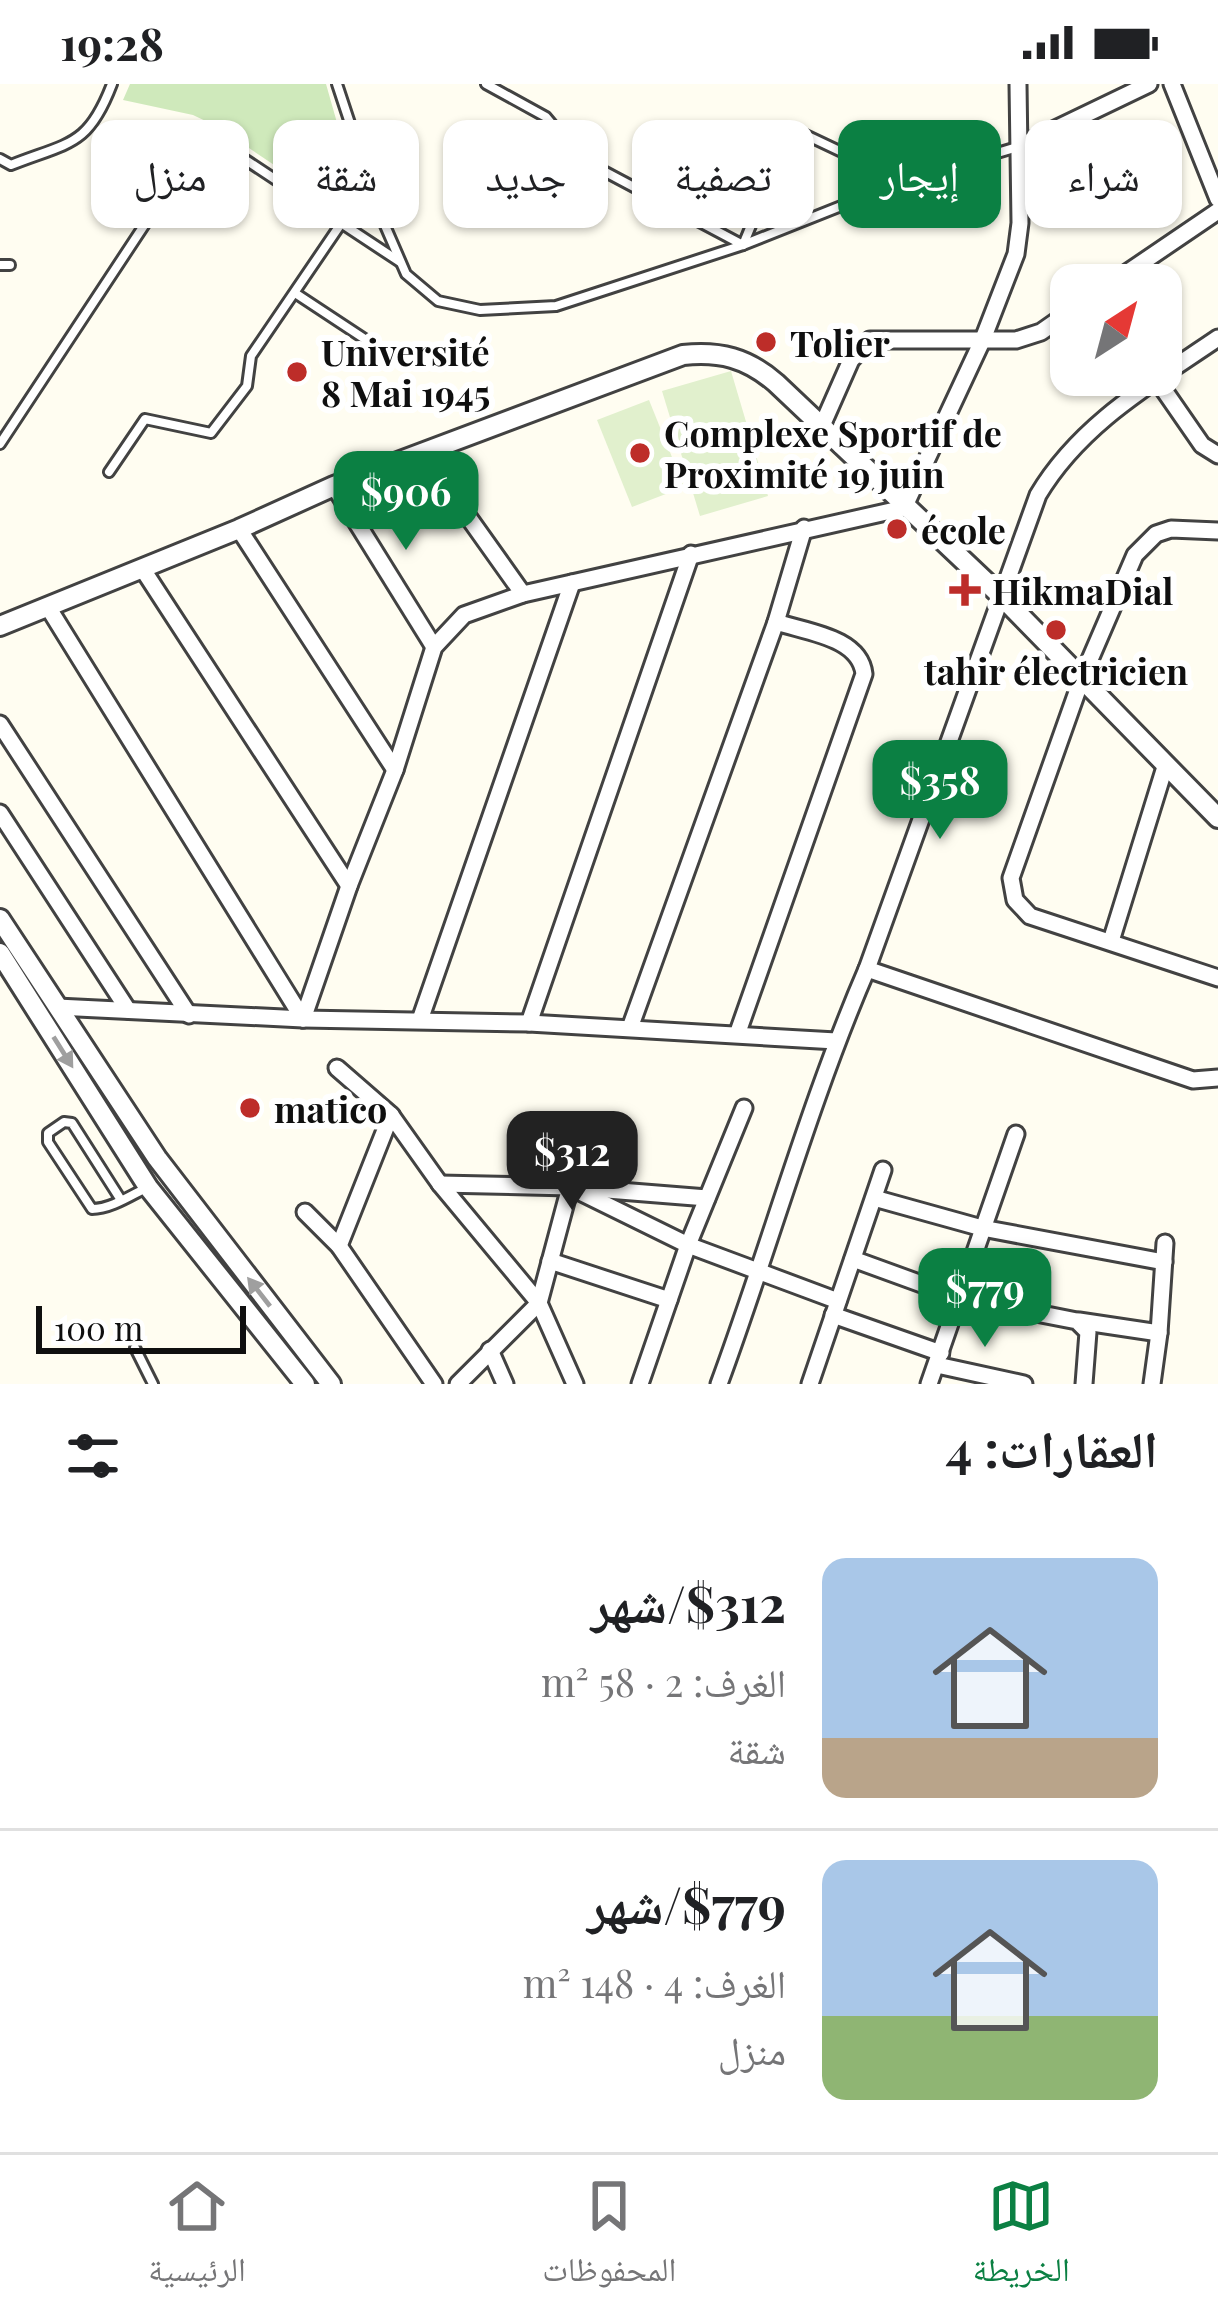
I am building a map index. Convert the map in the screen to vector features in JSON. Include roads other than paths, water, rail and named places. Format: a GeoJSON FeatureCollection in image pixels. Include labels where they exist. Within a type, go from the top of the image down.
{"type":"FeatureCollection","features":[{"type":"Feature","properties":{"kind":"street"},"geometry":{"type":"LineString","coordinates":[[904,508],[983,339],[1016,254],[1020,223],[1018,84]]}},
{"type":"Feature","properties":{"kind":"street"},"geometry":{"type":"LineString","coordinates":[[1020,146],[1149,84]]}},
{"type":"Feature","properties":{"kind":"street"},"geometry":{"type":"LineString","coordinates":[[1172,84],[1218,199]]}},
{"type":"Feature","properties":{"kind":"street"},"geometry":{"type":"LineString","coordinates":[[1140,264],[1218,211]]}},
{"type":"Feature","properties":{"kind":"street"},"geometry":{"type":"LineString","coordinates":[[821,428],[850,360],[862,344],[880,337],[1029,337],[1050,324]]}},
{"type":"Feature","properties":{"kind":"street"},"geometry":{"type":"LineString","coordinates":[[1182,363],[1218,338]]}},
{"type":"Feature","properties":{"kind":"street"},"geometry":{"type":"LineString","coordinates":[[0,626],[334,485],[664,362],[703,353],[723,354],[760,370],[1001,596],[1218,818]]}},
{"type":"Feature","properties":{"kind":"street"},"geometry":{"type":"LineString","coordinates":[[719,1384],[836,1041],[867,969],[1039,495],[1053,469],[1094,427],[1136,396]]}},
{"type":"Feature","properties":{"kind":"street"},"geometry":{"type":"LineString","coordinates":[[1168,396],[1202,445],[1218,455]]}},
{"type":"Feature","properties":{"kind":"street"},"geometry":{"type":"LineString","coordinates":[[422,452],[523,594]]}},
{"type":"Feature","properties":{"kind":"street"},"geometry":{"type":"LineString","coordinates":[[334,485],[434,647]]}},
{"type":"Feature","properties":{"kind":"street"},"geometry":{"type":"LineString","coordinates":[[303,1019],[395,770],[434,647],[464,615],[523,594],[904,508]]}},
{"type":"Feature","properties":{"kind":"street"},"geometry":{"type":"LineString","coordinates":[[239,529],[395,770]]}},
{"type":"Feature","properties":{"kind":"street"},"geometry":{"type":"LineString","coordinates":[[630,1028],[776,622],[804,529]]}},
{"type":"Feature","properties":{"kind":"street"},"geometry":{"type":"LineString","coordinates":[[1218,531],[1171,529],[1144,543],[1135,555],[1082,679],[1014,868],[1011,890],[1030,916],[1218,978]]}},
{"type":"Feature","properties":{"kind":"street"},"geometry":{"type":"LineString","coordinates":[[530,1023],[691,554]]}},
{"type":"Feature","properties":{"kind":"street"},"geometry":{"type":"LineString","coordinates":[[142,568],[349,886]]}},
{"type":"Feature","properties":{"kind":"street"},"geometry":{"type":"LineString","coordinates":[[420,1020],[572,583]]}},
{"type":"Feature","properties":{"kind":"street"},"geometry":{"type":"LineString","coordinates":[[48,607],[303,1019]]}},
{"type":"Feature","properties":{"kind":"street"},"geometry":{"type":"LineString","coordinates":[[738,1032],[864,674],[861,658],[850,647],[776,622]]}},
{"type":"Feature","properties":{"kind":"street"},"geometry":{"type":"LineString","coordinates":[[0,724],[189,1015]]}},
{"type":"Feature","properties":{"kind":"street"},"geometry":{"type":"LineString","coordinates":[[1111,941],[1166,767]]}},
{"type":"Feature","properties":{"kind":"street"},"geometry":{"type":"LineString","coordinates":[[0,813],[128,1010]]}},
{"type":"Feature","properties":{"kind":"street"},"geometry":{"type":"LineString","coordinates":[[0,919],[157,1158],[331,1384]]}},
{"type":"Feature","properties":{"kind":"street"},"geometry":{"type":"LineString","coordinates":[[0,953],[148,1187],[305,1384]]}},
{"type":"Feature","properties":{"kind":"street"},"geometry":{"type":"LineString","coordinates":[[867,969],[1193,1080],[1218,1078]]}},
{"type":"Feature","properties":{"kind":"street"},"geometry":{"type":"LineString","coordinates":[[35,1007],[530,1023],[836,1041]]}},
{"type":"Feature","properties":{"kind":"street"},"geometry":{"type":"LineString","coordinates":[[337,1069],[391,1115],[440,1184],[539,1304],[575,1384]]}},
{"type":"Feature","properties":{"kind":"street"},"geometry":{"type":"LineString","coordinates":[[640,1384],[688,1245],[745,1108]]}},
{"type":"Feature","properties":{"kind":"street"},"geometry":{"type":"LineString","coordinates":[[339,1246],[391,1115]]}},
{"type":"Feature","properties":{"kind":"street"},"geometry":{"type":"LineString","coordinates":[[458,1384],[539,1304],[571,1187],[593,1131]]}},
{"type":"Feature","properties":{"kind":"street"},"geometry":{"type":"LineString","coordinates":[[929,1384],[1016,1133]]}},
{"type":"Feature","properties":{"kind":"street"},"geometry":{"type":"LineString","coordinates":[[810,1384],[884,1170]]}},
{"type":"Feature","properties":{"kind":"street"},"geometry":{"type":"LineString","coordinates":[[440,1184],[571,1187],[707,1198]]}},
{"type":"Feature","properties":{"kind":"street"},"geometry":{"type":"LineString","coordinates":[[571,1187],[688,1245],[761,1271],[939,1359],[1024,1384]]}},
{"type":"Feature","properties":{"kind":"street"},"geometry":{"type":"LineString","coordinates":[[874,1198],[982,1228],[1164,1262]]}},
{"type":"Feature","properties":{"kind":"street"},"geometry":{"type":"LineString","coordinates":[[305,1212],[339,1246],[434,1384]]}},
{"type":"Feature","properties":{"kind":"street"},"geometry":{"type":"LineString","coordinates":[[1152,1384],[1165,1243]]}},
{"type":"Feature","properties":{"kind":"street"},"geometry":{"type":"LineString","coordinates":[[853,1259],[960,1298],[1159,1333]]}},
{"type":"Feature","properties":{"kind":"street"},"geometry":{"type":"LineString","coordinates":[[550,1261],[669,1300]]}},
{"type":"Feature","properties":{"kind":"street"},"geometry":{"type":"LineString","coordinates":[[1077,1321],[1088,1332],[1084,1384]]}},
{"type":"Feature","properties":{"kind":"street"},"geometry":{"type":"LineString","coordinates":[[490,1350],[506,1384]]}},
{"type":"Feature","properties":{"kind":"lane"},"geometry":{"type":"LineString","coordinates":[[0,159],[11,165],[78,139],[92,128],[112,84]]}},
{"type":"Feature","properties":{"kind":"lane"},"geometry":{"type":"LineString","coordinates":[[337,84],[349,120]]}},
{"type":"Feature","properties":{"kind":"lane"},"geometry":{"type":"LineString","coordinates":[[486,84],[546,117],[581,159],[743,244]]}},
{"type":"Feature","properties":{"kind":"lane"},"geometry":{"type":"LineString","coordinates":[[743,244],[791,128],[838,150]]}},
{"type":"Feature","properties":{"kind":"lane"},"geometry":{"type":"LineString","coordinates":[[0,444],[205,133],[273,178]]}},
{"type":"Feature","properties":{"kind":"lane"},"geometry":{"type":"LineString","coordinates":[[1001,152],[1020,146]]}},
{"type":"Feature","properties":{"kind":"lane"},"geometry":{"type":"LineString","coordinates":[[388,228],[406,274],[438,301],[480,310],[556,306],[838,207]]}},
{"type":"Feature","properties":{"kind":"lane"},"geometry":{"type":"LineString","coordinates":[[109,472],[145,419],[211,433],[247,386],[250,356],[339,228]]}},
{"type":"Feature","properties":{"kind":"lane"},"geometry":{"type":"LineString","coordinates":[[348,228],[402,263]]}},
{"type":"Feature","properties":{"kind":"lane"},"geometry":{"type":"LineString","coordinates":[[295,292],[389,355]]}},
{"type":"Feature","properties":{"kind":"lane"},"geometry":{"type":"LineString","coordinates":[[121,1200],[72,1123],[64,1122],[48,1133],[48,1142],[88,1206],[97,1210],[121,1200],[148,1187]]}},
{"type":"Feature","properties":{"kind":"lane"},"geometry":{"type":"LineString","coordinates":[[135,1348],[153,1384]]}},
{"type":"Feature","properties":{"kind":"place","name":"Tolier"},"geometry":{"type":"Point","coordinates":[766,342]}},
{"type":"Feature","properties":{"kind":"place","name":"Université 8 Mai 1945"},"geometry":{"type":"Point","coordinates":[297,372]}},
{"type":"Feature","properties":{"kind":"place","name":"Complexe Sportif de Proximité 19 juin"},"geometry":{"type":"Point","coordinates":[640,453]}},
{"type":"Feature","properties":{"kind":"place","name":"école"},"geometry":{"type":"Point","coordinates":[897,529]}},
{"type":"Feature","properties":{"kind":"place","name":"HikmaDial"},"geometry":{"type":"Point","coordinates":[965,590]}},
{"type":"Feature","properties":{"kind":"place","name":"tahir électricien"},"geometry":{"type":"Point","coordinates":[1056,630]}},
{"type":"Feature","properties":{"kind":"place","name":"matico"},"geometry":{"type":"Point","coordinates":[250,1108]}}]}
